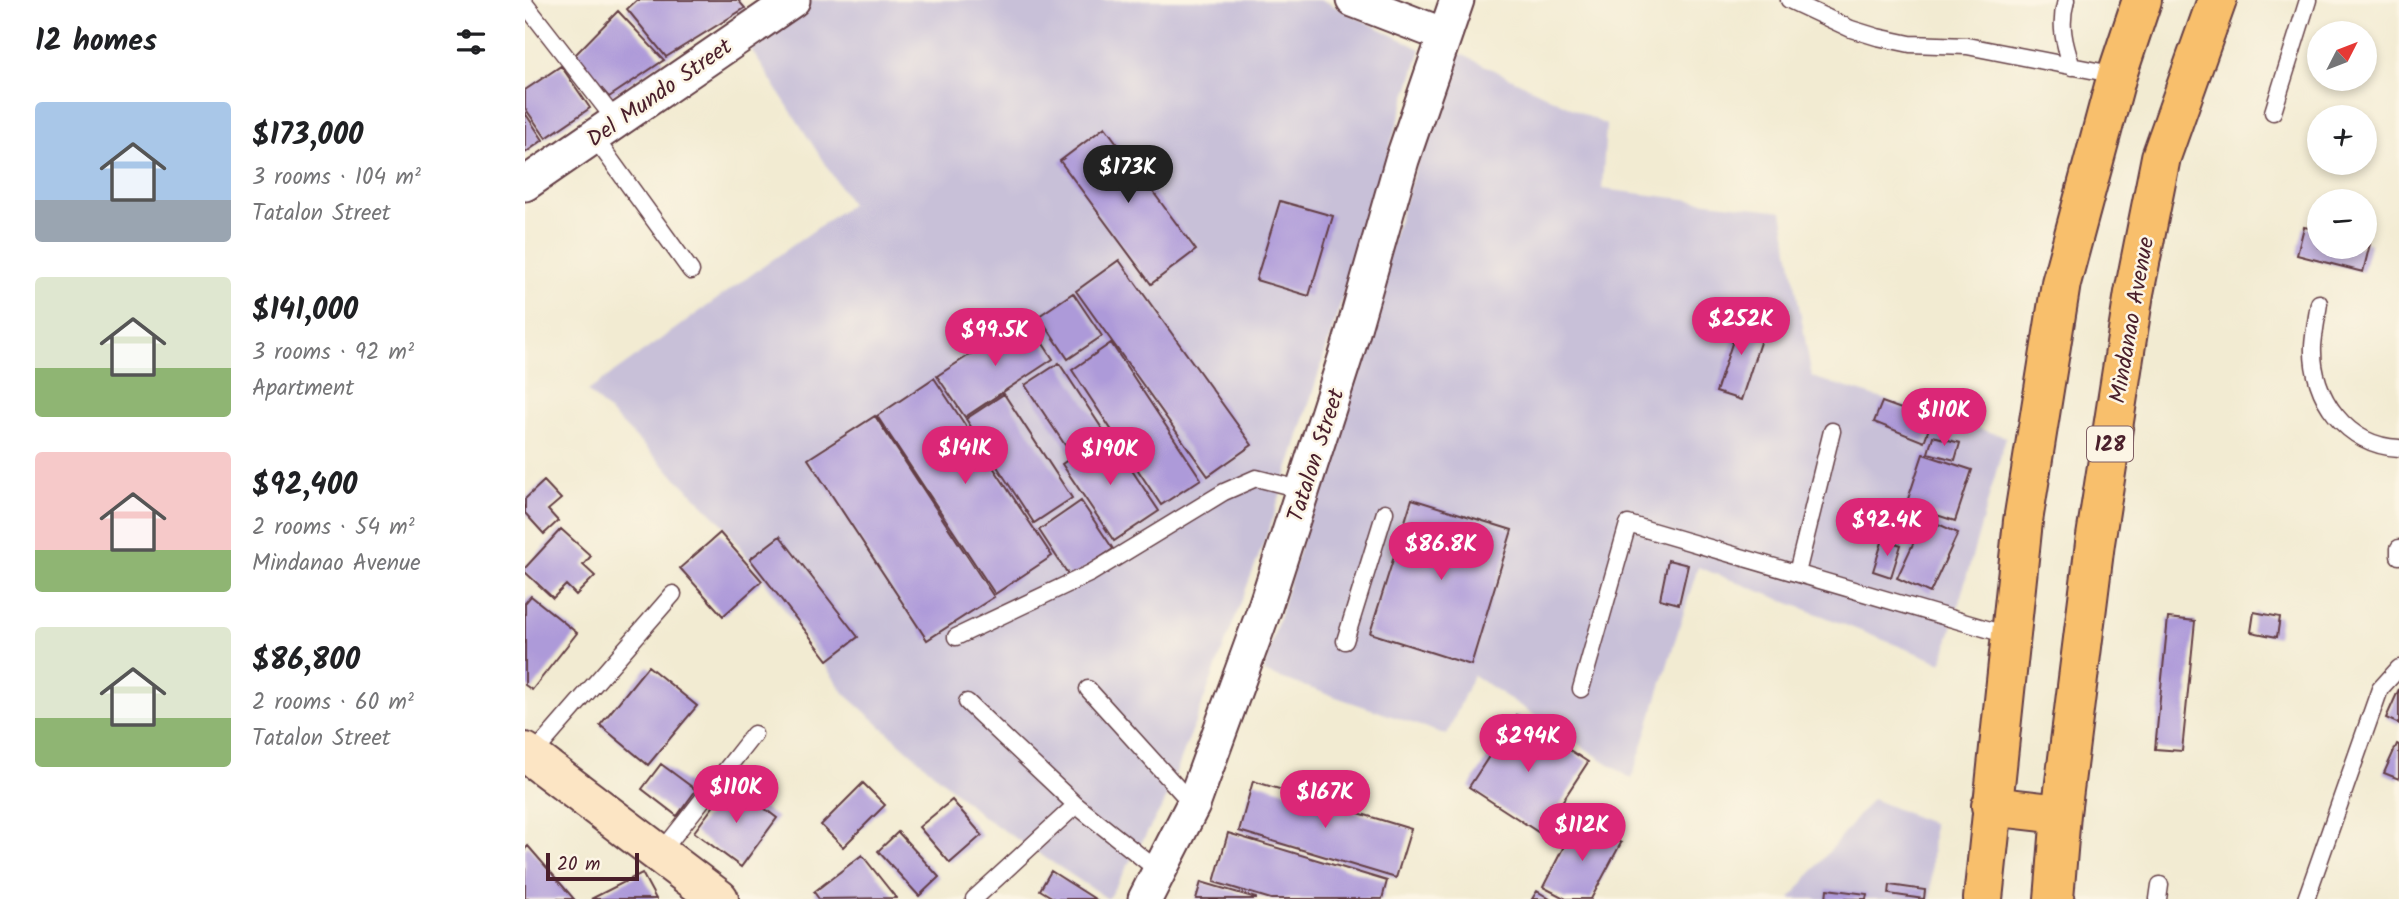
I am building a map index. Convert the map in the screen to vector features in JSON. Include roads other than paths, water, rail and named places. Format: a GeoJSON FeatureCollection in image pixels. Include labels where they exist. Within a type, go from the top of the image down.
{"type":"FeatureCollection","features":[{"type":"Feature","properties":{"kind":"main road"},"geometry":{"type":"LineString","coordinates":[[1983,899],[2023,521],[2061,283],[2117,75],[2142,0]]}},
{"type":"Feature","properties":{"kind":"main road","name":"Mindanao Avenue"},"geometry":{"type":"LineString","coordinates":[[2054,899],[2061,814],[2095,543],[2134,293],[2161,157],[2217,0]]}},
{"type":"Feature","properties":{"kind":"main road"},"geometry":{"type":"LineString","coordinates":[[528,755],[719,899]]}},
{"type":"Feature","properties":{"kind":"main road"},"geometry":{"type":"LineString","coordinates":[[1991,806],[2061,814]]}},
{"type":"Feature","properties":{"kind":"street","name":"Del Mundo Street"},"geometry":{"type":"LineString","coordinates":[[525,184],[792,0]]}},
{"type":"Feature","properties":{"kind":"street"},"geometry":{"type":"LineString","coordinates":[[1353,0],[1444,35]]}},
{"type":"Feature","properties":{"kind":"street","name":"Tatalon Street"},"geometry":{"type":"LineString","coordinates":[[1153,886],[1193,805],[1259,625],[1349,346],[1402,160],[1457,0]]}},
{"type":"Feature","properties":{"kind":"lane"},"geometry":{"type":"LineString","coordinates":[[1789,0],[1851,29],[1877,37],[1910,44],[1967,47],[2117,75]]}},
{"type":"Feature","properties":{"kind":"lane"},"geometry":{"type":"LineString","coordinates":[[2066,0],[2061,17],[2062,37],[2071,67]]}},
{"type":"Feature","properties":{"kind":"lane"},"geometry":{"type":"LineString","coordinates":[[2273,112],[2308,0]]}},
{"type":"Feature","properties":{"kind":"lane"},"geometry":{"type":"LineString","coordinates":[[525,4],[691,271]]}},
{"type":"Feature","properties":{"kind":"lane"},"geometry":{"type":"LineString","coordinates":[[2319,303],[2313,348],[2318,383],[2329,408],[2353,433],[2384,447],[2399,448]]}},
{"type":"Feature","properties":{"kind":"lane"},"geometry":{"type":"LineString","coordinates":[[1797,573],[1832,431]]}},
{"type":"Feature","properties":{"kind":"lane"},"geometry":{"type":"LineString","coordinates":[[955,637],[1090,573],[1234,487],[1256,478],[1304,490]]}},
{"type":"Feature","properties":{"kind":"lane"},"geometry":{"type":"LineString","coordinates":[[1345,641],[1385,512]]}},
{"type":"Feature","properties":{"kind":"lane"},"geometry":{"type":"LineString","coordinates":[[1581,689],[1629,524],[2011,636]]}},
{"type":"Feature","properties":{"kind":"lane"},"geometry":{"type":"LineString","coordinates":[[2399,548],[2399,556]]}},
{"type":"Feature","properties":{"kind":"lane"},"geometry":{"type":"LineString","coordinates":[[528,755],[673,594]]}},
{"type":"Feature","properties":{"kind":"lane"},"geometry":{"type":"LineString","coordinates":[[2306,899],[2380,689],[2399,668]]}},
{"type":"Feature","properties":{"kind":"lane"},"geometry":{"type":"LineString","coordinates":[[1088,689],[1193,805]]}},
{"type":"Feature","properties":{"kind":"lane"},"geometry":{"type":"LineString","coordinates":[[967,702],[1076,805],[1153,886]]}},
{"type":"Feature","properties":{"kind":"lane"},"geometry":{"type":"LineString","coordinates":[[659,855],[754,734]]}},
{"type":"Feature","properties":{"kind":"lane"},"geometry":{"type":"LineString","coordinates":[[974,899],[1076,805]]}}]}
